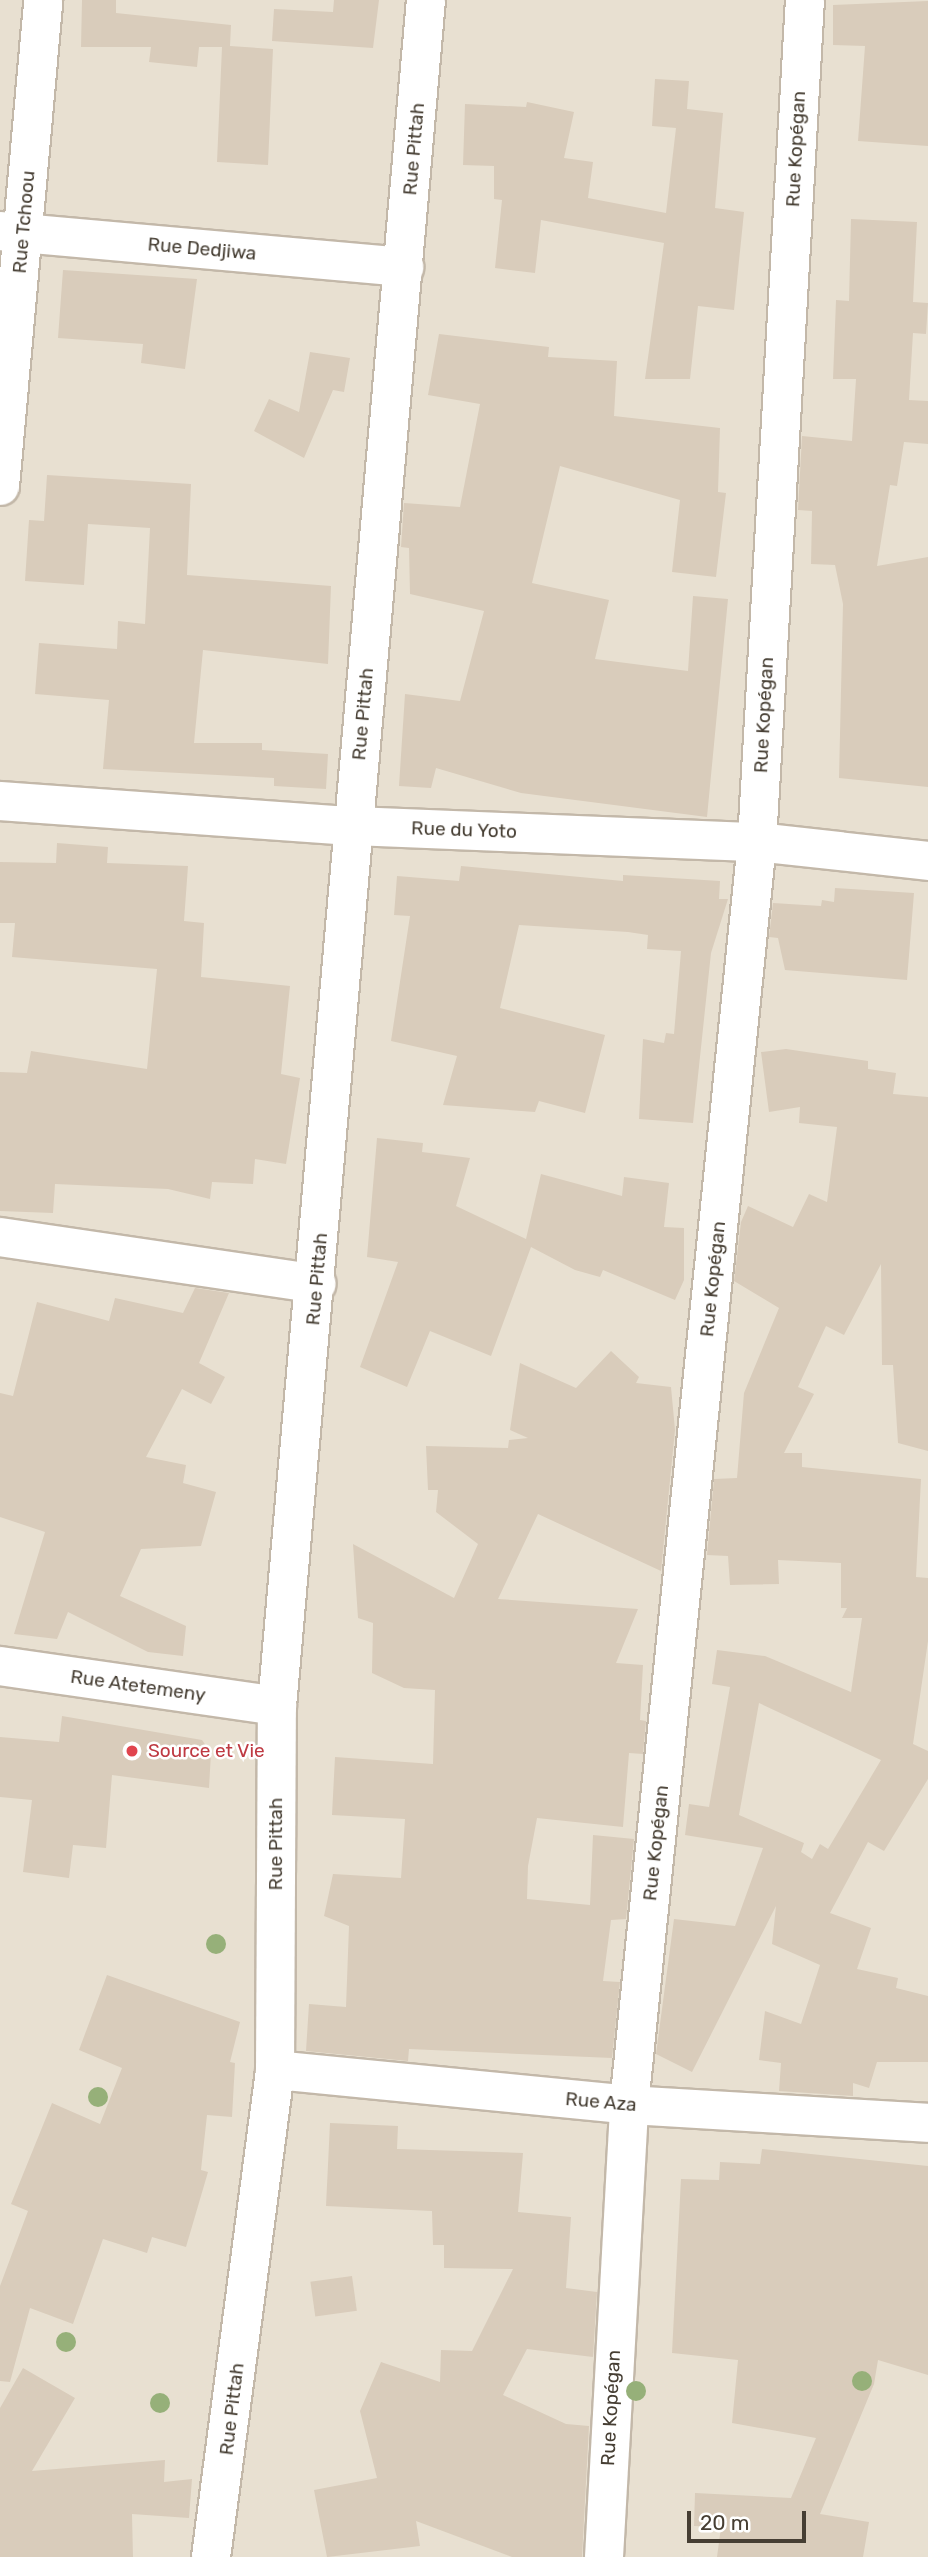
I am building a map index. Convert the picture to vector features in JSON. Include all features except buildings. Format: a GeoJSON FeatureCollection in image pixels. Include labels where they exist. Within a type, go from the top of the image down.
{"type":"FeatureCollection","features":[{"type":"Feature","properties":{"kind":"street","name":"Rue Tchoou"},"geometry":{"type":"LineString","coordinates":[[0,486],[12,233],[43,0]]}},
{"type":"Feature","properties":{"kind":"street","name":"Rue Pittah"},"geometry":{"type":"LineString","coordinates":[[211,2557],[275,2070],[276,1706],[317,1283],[353,825],[426,0]]}},
{"type":"Feature","properties":{"kind":"street","name":"Rue Kopégan"},"geometry":{"type":"LineString","coordinates":[[604,2557],[629,2105],[757,842],[805,0]]}},
{"type":"Feature","properties":{"kind":"street","name":"Rue Dedjiwa"},"geometry":{"type":"LineString","coordinates":[[12,233],[404,267]]}},
{"type":"Feature","properties":{"kind":"street","name":"Rue du Yoto"},"geometry":{"type":"LineString","coordinates":[[0,801],[353,825],[757,842],[928,861]]}},
{"type":"Feature","properties":{"kind":"street"},"geometry":{"type":"LineString","coordinates":[[0,1237],[317,1283]]}},
{"type":"Feature","properties":{"kind":"street","name":"Rue Atetemeny"},"geometry":{"type":"LineString","coordinates":[[0,1667],[276,1706]]}},
{"type":"Feature","properties":{"kind":"street","name":"Rue Aza"},"geometry":{"type":"LineString","coordinates":[[275,2070],[629,2105],[928,2123]]}},
{"type":"Feature","properties":{"kind":"shaded area"},"geometry":{"type":"Polygon","coordinates":[[[0,0],[928,0],[928,2557],[0,2557],[0,0]]]}},
{"type":"Feature","properties":{"kind":"place","name":"Source et Vie"},"geometry":{"type":"Point","coordinates":[132,1751]}}]}
